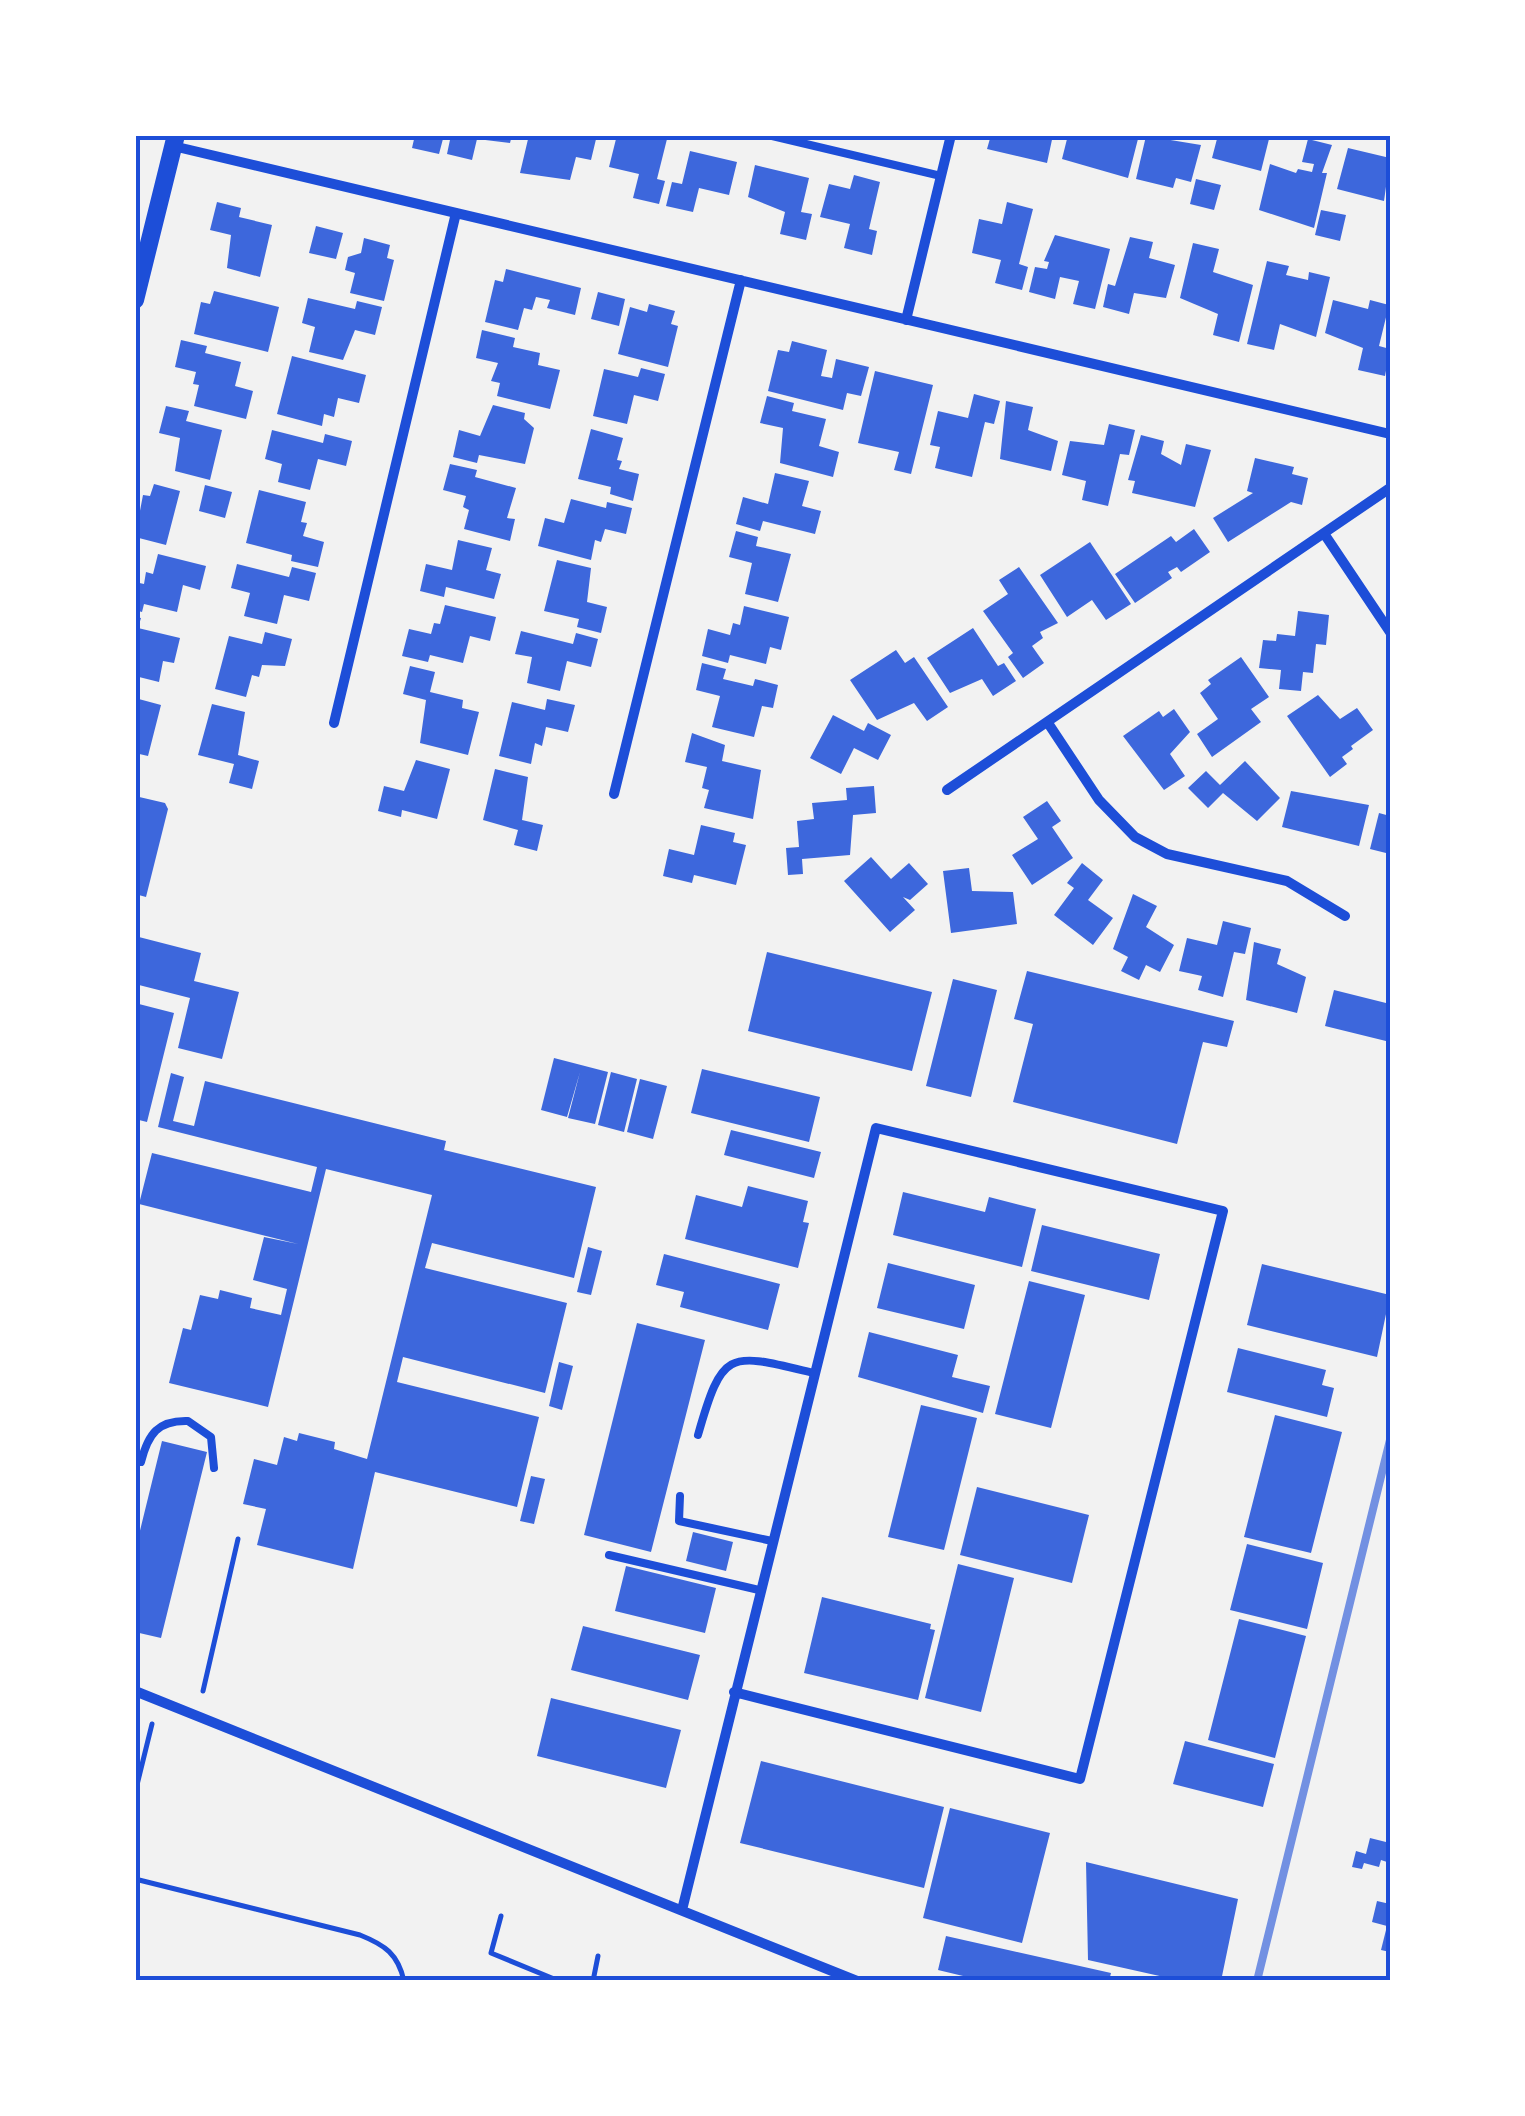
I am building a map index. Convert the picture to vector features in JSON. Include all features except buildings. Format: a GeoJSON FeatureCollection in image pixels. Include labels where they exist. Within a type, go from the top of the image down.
{"type":"FeatureCollection","features":[{"type":"Feature","properties":{"kind":"street"},"geometry":{"type":"LineString","coordinates":[[906,320],[951,135]]}},
{"type":"Feature","properties":{"kind":"street"},"geometry":{"type":"LineString","coordinates":[[135,300],[174,141],[456,213],[1390,434]]}},
{"type":"Feature","properties":{"kind":"street"},"geometry":{"type":"LineString","coordinates":[[334,723],[456,213]]}},
{"type":"Feature","properties":{"kind":"street"},"geometry":{"type":"LineString","coordinates":[[614,794],[742,280]]}},
{"type":"Feature","properties":{"kind":"street"},"geometry":{"type":"LineString","coordinates":[[948,790],[1390,488]]}},
{"type":"Feature","properties":{"kind":"street"},"geometry":{"type":"LineString","coordinates":[[1325,535],[1390,632]]}},
{"type":"Feature","properties":{"kind":"street"},"geometry":{"type":"LineString","coordinates":[[1048,723],[1111,816],[1135,837],[1167,854],[1288,881],[1346,916]]}},
{"type":"Feature","properties":{"kind":"street"},"geometry":{"type":"LineString","coordinates":[[682,1910],[734,1692],[759,1590],[876,1128],[1223,1211],[1080,1779],[734,1692]]}},
{"type":"Feature","properties":{"kind":"street"},"geometry":{"type":"LineString","coordinates":[[135,1691],[858,1981]]}},
{"type":"Feature","properties":{"kind":"lane"},"geometry":{"type":"LineString","coordinates":[[768,135],[941,176]]}},
{"type":"Feature","properties":{"kind":"lane"},"geometry":{"type":"LineString","coordinates":[[698,1436],[718,1376],[730,1363],[744,1357],[814,1372]]}},
{"type":"Feature","properties":{"kind":"lane"},"geometry":{"type":"LineString","coordinates":[[141,1462],[150,1434],[160,1425],[188,1421],[211,1437],[214,1468]]}},
{"type":"Feature","properties":{"kind":"lane"},"geometry":{"type":"LineString","coordinates":[[680,1496],[679,1521],[772,1541]]}},
{"type":"Feature","properties":{"kind":"lane"},"geometry":{"type":"LineString","coordinates":[[609,1555],[759,1590]]}},
{"type":"Feature","properties":{"kind":"path"},"geometry":{"type":"LineString","coordinates":[[203,1690],[238,1539]]}},
{"type":"Feature","properties":{"kind":"path"},"geometry":{"type":"LineString","coordinates":[[135,1793],[152,1724]]}},
{"type":"Feature","properties":{"kind":"path"},"geometry":{"type":"LineString","coordinates":[[135,1880],[360,1934],[381,1943],[396,1957],[404,1981]]}},
{"type":"Feature","properties":{"kind":"path"},"geometry":{"type":"LineString","coordinates":[[501,1916],[491,1953],[558,1981]]}},
{"type":"Feature","properties":{"kind":"path"},"geometry":{"type":"LineString","coordinates":[[593,1981],[598,1956]]}},
{"type":"Feature","properties":{"kind":"railway"},"geometry":{"type":"LineString","coordinates":[[1257,1981],[1390,1440]]}}]}
